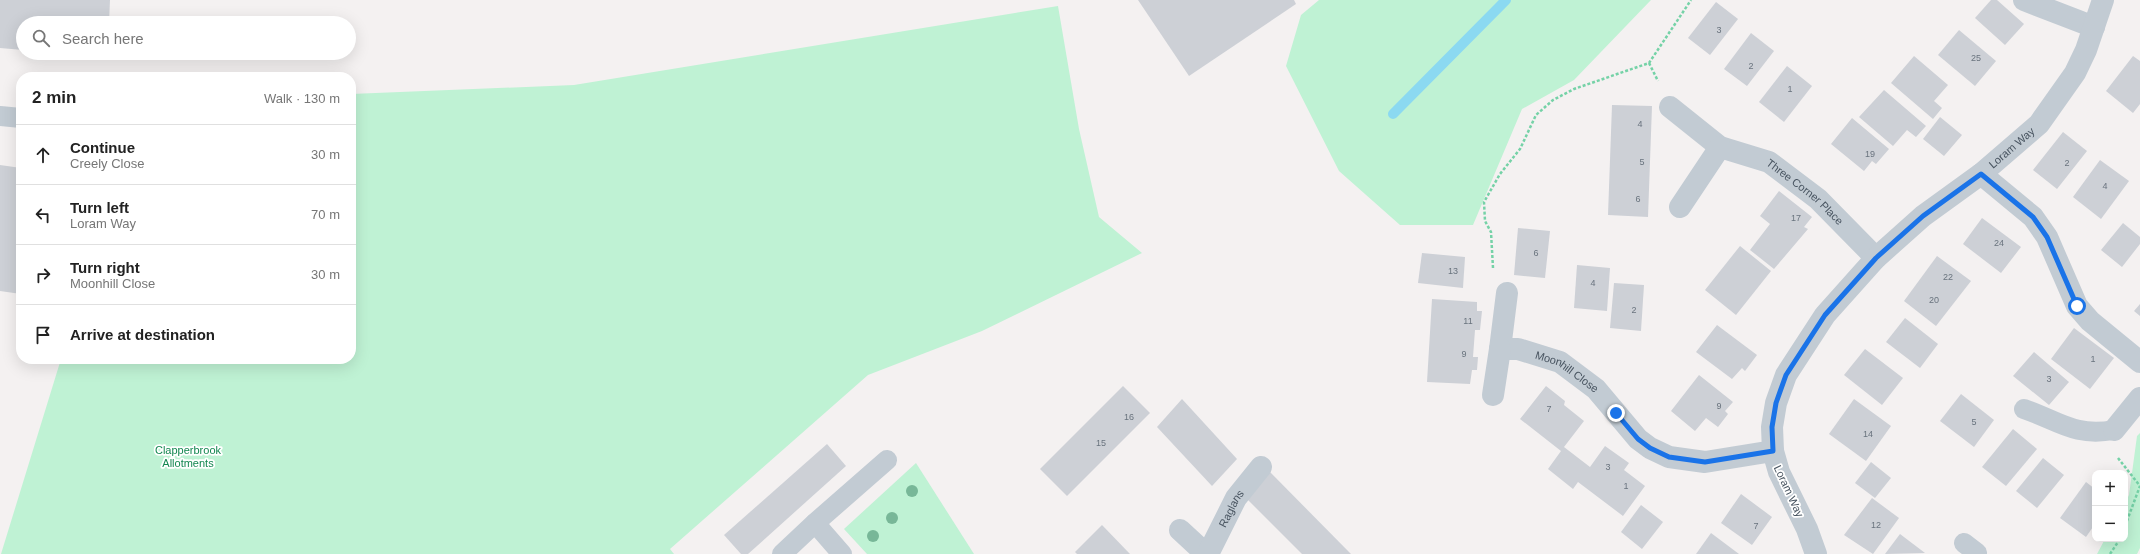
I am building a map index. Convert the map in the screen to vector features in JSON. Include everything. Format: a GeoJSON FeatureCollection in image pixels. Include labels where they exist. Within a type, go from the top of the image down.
{"type":"FeatureCollection","features":[{"type":"Feature","properties":{"kind":"street"},"geometry":{"type":"LineString","coordinates":[[2024,0],[2094,27]]}},
{"type":"Feature","properties":{"kind":"street","name":"Loram Way"},"geometry":{"type":"LineString","coordinates":[[1816,554],[1807,529],[1779,472],[1773,451],[1772,427],[1776,403],[1786,375],[1825,315],[1876,258],[1923,216],[1981,174],[2043,118],[2075,73],[2094,27],[2103,0]]}},
{"type":"Feature","properties":{"kind":"street","name":"Three Corner Place"},"geometry":{"type":"LineString","coordinates":[[1670,107],[1720,147],[1769,162],[1818,199],[1876,258]]}},
{"type":"Feature","properties":{"kind":"street"},"geometry":{"type":"LineString","coordinates":[[1680,207],[1720,147]]}},
{"type":"Feature","properties":{"kind":"street"},"geometry":{"type":"LineString","coordinates":[[1981,174],[2033,217],[2047,237],[2077,306],[2090,321],[2140,362]]}},
{"type":"Feature","properties":{"kind":"street"},"geometry":{"type":"LineString","coordinates":[[1493,395],[1507,293]]}},
{"type":"Feature","properties":{"kind":"street","name":"Moonhill Close"},"geometry":{"type":"LineString","coordinates":[[1500,349],[1518,349],[1560,362],[1596,389],[1638,439],[1650,448],[1669,457],[1705,462],[1773,451]]}},
{"type":"Feature","properties":{"kind":"street"},"geometry":{"type":"LineString","coordinates":[[2114,430],[2140,398]]}},
{"type":"Feature","properties":{"kind":"street","name":"Raglans"},"geometry":{"type":"LineString","coordinates":[[1180,530],[1207,554],[1236,498],[1261,467]]}},
{"type":"Feature","properties":{"kind":"lane"},"geometry":{"type":"LineString","coordinates":[[0,116],[16,118]]}},
{"type":"Feature","properties":{"kind":"lane"},"geometry":{"type":"LineString","coordinates":[[2024,409],[2043,415],[2074,430],[2096,433],[2114,430]]}},
{"type":"Feature","properties":{"kind":"lane"},"geometry":{"type":"LineString","coordinates":[[782,554],[887,460]]}},
{"type":"Feature","properties":{"kind":"lane"},"geometry":{"type":"LineString","coordinates":[[815,523],[842,554]]}},
{"type":"Feature","properties":{"kind":"path"},"geometry":{"type":"LineString","coordinates":[[1507,293],[1494,281],[1491,232],[1485,221],[1484,202],[1500,174],[1520,149],[1536,115],[1553,100],[1574,89],[1649,63],[1691,0]]}},
{"type":"Feature","properties":{"kind":"path"},"geometry":{"type":"LineString","coordinates":[[2114,430],[2104,442],[2140,486],[2128,518]]}},
{"type":"Feature","properties":{"kind":"path"},"geometry":{"type":"LineString","coordinates":[[2110,554],[2118,542]]}},
{"type":"Feature","properties":{"kind":"green space"},"geometry":{"type":"Polygon","coordinates":[[[1319,0],[1651,0],[1574,80],[1522,109],[1473,225],[1400,225],[1339,171],[1286,66],[1301,15],[1319,0]]]}},
{"type":"Feature","properties":{"kind":"green space","name":"Clapperbrook Allotments"},"geometry":{"type":"Polygon","coordinates":[[[1058,6],[1079,129],[1099,217],[1142,253],[982,331],[868,375],[670,549],[674,554],[1,554],[59,364],[356,364],[356,94],[574,85],[1058,6]]]}},
{"type":"Feature","properties":{"kind":"green space"},"geometry":{"type":"Polygon","coordinates":[[[2140,433],[2140,548],[2137,554],[2097,554],[2103,542],[2128,542],[2128,497],[2137,436],[2140,433]]]}},
{"type":"Feature","properties":{"kind":"green space"},"geometry":{"type":"Polygon","coordinates":[[[916,463],[974,554],[867,554],[844,529],[916,463]]]}},
{"type":"Feature","properties":{"kind":"building"},"geometry":{"type":"Polygon","coordinates":[[[0,0],[110,0],[109,16],[16,16],[16,49],[0,48],[0,0]]]}},
{"type":"Feature","properties":{"kind":"building"},"geometry":{"type":"Polygon","coordinates":[[[1138,0],[1294,0],[1296,4],[1189,76],[1138,0]]]}},
{"type":"Feature","properties":{"kind":"building"},"geometry":{"type":"Polygon","coordinates":[[[1991,0],[1997,0],[2024,24],[2005,45],[1975,18],[1991,0]]]}},
{"type":"Feature","properties":{"kind":"building"},"geometry":{"type":"Polygon","coordinates":[[[1716,2],[1738,19],[1710,55],[1688,38],[1716,2]]]}},
{"type":"Feature","properties":{"kind":"building"},"geometry":{"type":"Polygon","coordinates":[[[1959,30],[1996,61],[1975,86],[1938,55],[1959,30]]]}},
{"type":"Feature","properties":{"kind":"building"},"geometry":{"type":"Polygon","coordinates":[[[1751,33],[1774,51],[1747,86],[1724,69],[1751,33]]]}},
{"type":"Feature","properties":{"kind":"building"},"geometry":{"type":"Polygon","coordinates":[[[1914,56],[1948,85],[1934,101],[1942,108],[1933,119],[1891,83],[1914,56]]]}},
{"type":"Feature","properties":{"kind":"building"},"geometry":{"type":"Polygon","coordinates":[[[2133,56],[2140,61],[2140,104],[2133,113],[2106,91],[2133,56]]]}},
{"type":"Feature","properties":{"kind":"building"},"geometry":{"type":"Polygon","coordinates":[[[1787,66],[1812,86],[1784,122],[1759,102],[1787,66]]]}},
{"type":"Feature","properties":{"kind":"building"},"geometry":{"type":"Polygon","coordinates":[[[1884,90],[1926,126],[1916,137],[1907,130],[1893,146],[1859,117],[1884,90]]]}},
{"type":"Feature","properties":{"kind":"building"},"geometry":{"type":"Polygon","coordinates":[[[1612,105],[1652,106],[1648,217],[1608,215],[1612,105]]]}},
{"type":"Feature","properties":{"kind":"building"},"geometry":{"type":"Polygon","coordinates":[[[1940,117],[1962,135],[1944,156],[1923,139],[1940,117]]]}},
{"type":"Feature","properties":{"kind":"building"},"geometry":{"type":"Polygon","coordinates":[[[1852,118],[1889,149],[1876,164],[1872,161],[1864,171],[1831,144],[1852,118]]]}},
{"type":"Feature","properties":{"kind":"building"},"geometry":{"type":"Polygon","coordinates":[[[2063,132],[2087,151],[2057,189],[2033,170],[2063,132]]]}},
{"type":"Feature","properties":{"kind":"building"},"geometry":{"type":"Polygon","coordinates":[[[2100,160],[2129,181],[2101,219],[2073,197],[2100,160]]]}},
{"type":"Feature","properties":{"kind":"building"},"geometry":{"type":"Polygon","coordinates":[[[0,165],[16,167],[16,293],[0,291],[0,165]]]}},
{"type":"Feature","properties":{"kind":"building"},"geometry":{"type":"Polygon","coordinates":[[[1779,191],[1812,217],[1804,227],[1808,229],[1774,269],[1750,250],[1770,224],[1760,216],[1779,191]]]}},
{"type":"Feature","properties":{"kind":"building"},"geometry":{"type":"Polygon","coordinates":[[[1982,218],[2021,247],[2001,273],[1963,244],[1982,218]]]}},
{"type":"Feature","properties":{"kind":"building"},"geometry":{"type":"Polygon","coordinates":[[[2123,223],[2140,237],[2140,244],[2122,267],[2101,250],[2123,223]]]}},
{"type":"Feature","properties":{"kind":"building"},"geometry":{"type":"Polygon","coordinates":[[[1518,228],[1550,231],[1545,278],[1514,275],[1518,228]]]}},
{"type":"Feature","properties":{"kind":"building"},"geometry":{"type":"Polygon","coordinates":[[[1740,246],[1771,271],[1736,315],[1705,290],[1740,246]]]}},
{"type":"Feature","properties":{"kind":"building"},"geometry":{"type":"Polygon","coordinates":[[[1422,253],[1465,257],[1463,288],[1418,283],[1422,253]]]}},
{"type":"Feature","properties":{"kind":"building"},"geometry":{"type":"Polygon","coordinates":[[[1937,256],[1971,281],[1936,326],[1904,301],[1937,256]]]}},
{"type":"Feature","properties":{"kind":"building"},"geometry":{"type":"Polygon","coordinates":[[[1577,265],[1610,268],[1607,311],[1574,308],[1577,265]]]}},
{"type":"Feature","properties":{"kind":"building"},"geometry":{"type":"Polygon","coordinates":[[[1614,283],[1644,285],[1641,331],[1610,328],[1614,283]]]}},
{"type":"Feature","properties":{"kind":"building"},"geometry":{"type":"Polygon","coordinates":[[[1432,299],[1477,302],[1477,311],[1482,311],[1480,330],[1475,330],[1473,357],[1478,357],[1477,370],[1472,370],[1470,384],[1427,382],[1432,299]]]}},
{"type":"Feature","properties":{"kind":"building"},"geometry":{"type":"Polygon","coordinates":[[[2140,304],[2140,316],[2134,311],[2140,304]]]}},
{"type":"Feature","properties":{"kind":"building"},"geometry":{"type":"Polygon","coordinates":[[[1905,318],[1938,344],[1920,368],[1886,342],[1905,318]]]}},
{"type":"Feature","properties":{"kind":"building"},"geometry":{"type":"Polygon","coordinates":[[[1717,325],[1757,355],[1745,371],[1742,368],[1732,379],[1696,352],[1717,325]]]}},
{"type":"Feature","properties":{"kind":"building"},"geometry":{"type":"Polygon","coordinates":[[[2074,328],[2114,358],[2090,389],[2051,359],[2074,328]]]}},
{"type":"Feature","properties":{"kind":"building"},"geometry":{"type":"Polygon","coordinates":[[[1865,349],[1903,378],[1882,405],[1844,375],[1865,349]]]}},
{"type":"Feature","properties":{"kind":"building"},"geometry":{"type":"Polygon","coordinates":[[[2034,352],[2069,382],[2049,405],[2013,376],[2034,352]]]}},
{"type":"Feature","properties":{"kind":"building"},"geometry":{"type":"Polygon","coordinates":[[[1699,375],[1733,402],[1725,411],[1728,414],[1718,427],[1706,418],[1695,431],[1671,411],[1699,375]]]}},
{"type":"Feature","properties":{"kind":"building"},"geometry":{"type":"Polygon","coordinates":[[[1123,386],[1150,413],[1067,496],[1040,469],[1123,386]]]}},
{"type":"Feature","properties":{"kind":"building"},"geometry":{"type":"Polygon","coordinates":[[[1546,386],[1565,401],[1564,405],[1584,421],[1564,447],[1590,467],[1605,446],[1629,463],[1624,470],[1645,486],[1623,516],[1578,482],[1573,489],[1548,469],[1561,451],[1520,419],[1546,386]]]}},
{"type":"Feature","properties":{"kind":"building"},"geometry":{"type":"Polygon","coordinates":[[[1961,394],[1994,420],[1974,447],[1940,421],[1961,394]]]}},
{"type":"Feature","properties":{"kind":"building"},"geometry":{"type":"Polygon","coordinates":[[[1182,399],[1237,459],[1212,486],[1157,427],[1182,399]]]}},
{"type":"Feature","properties":{"kind":"building"},"geometry":{"type":"Polygon","coordinates":[[[1854,399],[1891,426],[1866,461],[1829,434],[1854,399]]]}},
{"type":"Feature","properties":{"kind":"building"},"geometry":{"type":"Polygon","coordinates":[[[2013,429],[2037,449],[2006,486],[1982,467],[2013,429]]]}},
{"type":"Feature","properties":{"kind":"building"},"geometry":{"type":"Polygon","coordinates":[[[827,444],[846,466],[748,554],[741,554],[724,535],[827,444]]]}},
{"type":"Feature","properties":{"kind":"building"},"geometry":{"type":"Polygon","coordinates":[[[2043,458],[2064,475],[2037,508],[2016,491],[2043,458]]]}},
{"type":"Feature","properties":{"kind":"building"},"geometry":{"type":"Polygon","coordinates":[[[1871,462],[1891,478],[1875,498],[1855,483],[1871,462]]]}},
{"type":"Feature","properties":{"kind":"building"},"geometry":{"type":"Polygon","coordinates":[[[1269,471],[1351,554],[1302,554],[1244,496],[1269,471]]]}},
{"type":"Feature","properties":{"kind":"building"},"geometry":{"type":"Polygon","coordinates":[[[2086,482],[2092,487],[2092,528],[2086,537],[2060,518],[2086,482]]]}},
{"type":"Feature","properties":{"kind":"building"},"geometry":{"type":"Polygon","coordinates":[[[1741,494],[1772,517],[1752,545],[1721,523],[1741,494]]]}},
{"type":"Feature","properties":{"kind":"building"},"geometry":{"type":"Polygon","coordinates":[[[1872,498],[1899,518],[1873,554],[1844,535],[1872,498]]]}},
{"type":"Feature","properties":{"kind":"building"},"geometry":{"type":"Polygon","coordinates":[[[1641,505],[1663,522],[1642,549],[1621,532],[1641,505]]]}},
{"type":"Feature","properties":{"kind":"building"},"geometry":{"type":"Polygon","coordinates":[[[1102,525],[1130,554],[1077,554],[1075,552],[1102,525]]]}},
{"type":"Feature","properties":{"kind":"building"},"geometry":{"type":"Polygon","coordinates":[[[1711,533],[1739,554],[1696,554],[1711,533]]]}},
{"type":"Feature","properties":{"kind":"building"},"geometry":{"type":"Polygon","coordinates":[[[1900,534],[1925,553],[1885,554],[1900,534]]]}},
{"type":"Feature","properties":{"kind":"waterway"},"geometry":{"type":"LineString","coordinates":[[1393,114],[1506,0]]}},
{"type":"Feature","properties":{"kind":"route"},"geometry":{"type":"LineString","coordinates":[[1616,413],[1638,439],[1650,448],[1669,457],[1690,458],[1705,462],[1773,451],[1772,427],[1776,403],[1786,375],[1825,315],[1876,258],[1923,216],[1964,188],[1981,174],[2013,198],[2033,217],[2047,237],[2077,306]]}}]}
